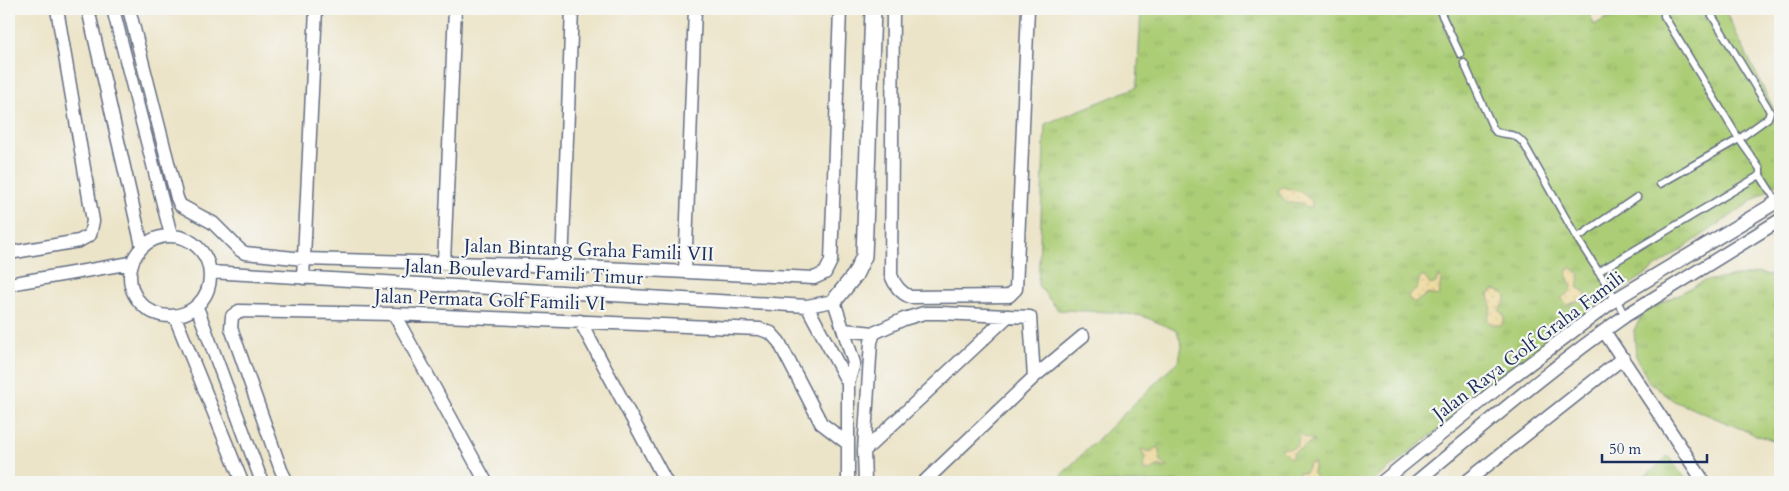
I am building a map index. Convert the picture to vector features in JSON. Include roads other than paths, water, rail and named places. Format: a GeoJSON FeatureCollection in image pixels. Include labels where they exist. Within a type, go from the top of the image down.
{"type":"FeatureCollection","features":[{"type":"Feature","properties":{"kind":"street"},"geometry":{"type":"LineString","coordinates":[[9,253],[79,242],[90,235],[94,221],[57,9]]}},
{"type":"Feature","properties":{"kind":"street"},"geometry":{"type":"LineString","coordinates":[[88,9],[142,246]]}},
{"type":"Feature","properties":{"kind":"street"},"geometry":{"type":"LineString","coordinates":[[113,9],[170,235]]}},
{"type":"Feature","properties":{"kind":"street","name":"Jalan Bintang Graha Famili VII"},"geometry":{"type":"LineString","coordinates":[[129,9],[180,205],[198,213],[213,224],[245,253],[304,259],[562,266],[814,278],[825,273],[831,261],[840,9]]}},
{"type":"Feature","properties":{"kind":"street"},"geometry":{"type":"LineString","coordinates":[[303,278],[316,9]]}},
{"type":"Feature","properties":{"kind":"street"},"geometry":{"type":"LineString","coordinates":[[444,262],[454,9]]}},
{"type":"Feature","properties":{"kind":"street"},"geometry":{"type":"LineString","coordinates":[[562,266],[572,9]]}},
{"type":"Feature","properties":{"kind":"street"},"geometry":{"type":"LineString","coordinates":[[685,272],[695,9]]}},
{"type":"Feature","properties":{"kind":"street"},"geometry":{"type":"LineString","coordinates":[[848,482],[848,383],[854,363],[834,301],[855,275],[864,256],[873,9]]}},
{"type":"Feature","properties":{"kind":"street"},"geometry":{"type":"LineString","coordinates":[[892,9],[891,275],[895,286],[903,294],[910,297],[1009,296],[1016,289],[1028,9]]}},
{"type":"Feature","properties":{"kind":"street","name":"Jalan Raya Golf Graha Famili"},"geometry":{"type":"LineString","coordinates":[[1382,482],[1504,382],[1616,299],[1779,203]]}},
{"type":"Feature","properties":{"kind":"street","name":"Jalan Raya Golf Graha Famili"},"geometry":{"type":"LineString","coordinates":[[1416,482],[1604,331],[1780,220]]}},
{"type":"Feature","properties":{"kind":"street"},"geometry":{"type":"LineString","coordinates":[[170,235],[185,238],[198,246],[206,258],[210,272],[208,291],[197,307],[187,314],[175,317],[155,314],[138,302],[129,284],[131,263],[142,246],[160,236],[170,235]]}},
{"type":"Feature","properties":{"kind":"street"},"geometry":{"type":"LineString","coordinates":[[9,284],[131,263]]}},
{"type":"Feature","properties":{"kind":"street","name":"Jalan Boulevard Famili Timur"},"geometry":{"type":"LineString","coordinates":[[210,272],[807,306],[834,301]]}},
{"type":"Feature","properties":{"kind":"street"},"geometry":{"type":"LineString","coordinates":[[807,306],[848,383]]}},
{"type":"Feature","properties":{"kind":"street"},"geometry":{"type":"LineString","coordinates":[[197,307],[262,482]]}},
{"type":"Feature","properties":{"kind":"street","name":"Jalan Permata Golf Famili VI"},"geometry":{"type":"LineString","coordinates":[[287,482],[281,470],[231,328],[232,316],[239,311],[394,314],[760,329],[771,333],[779,342],[821,423],[847,443]]}},
{"type":"Feature","properties":{"kind":"street"},"geometry":{"type":"LineString","coordinates":[[844,330],[874,333],[904,319],[924,313],[1030,318],[1034,376]]}},
{"type":"Feature","properties":{"kind":"street"},"geometry":{"type":"LineString","coordinates":[[394,314],[486,482]]}},
{"type":"Feature","properties":{"kind":"street"},"geometry":{"type":"LineString","coordinates":[[864,451],[1008,316]]}},
{"type":"Feature","properties":{"kind":"street"},"geometry":{"type":"LineString","coordinates":[[175,317],[242,482]]}},
{"type":"Feature","properties":{"kind":"street"},"geometry":{"type":"LineString","coordinates":[[580,322],[666,482]]}},
{"type":"Feature","properties":{"kind":"street"},"geometry":{"type":"LineString","coordinates":[[1604,331],[1704,482]]}},
{"type":"Feature","properties":{"kind":"street"},"geometry":{"type":"LineString","coordinates":[[865,482],[864,451],[869,354],[874,333]]}},
{"type":"Feature","properties":{"kind":"street"},"geometry":{"type":"LineString","coordinates":[[924,482],[1034,376],[1083,336]]}},
{"type":"Feature","properties":{"kind":"street"},"geometry":{"type":"LineString","coordinates":[[1466,482],[1622,358]]}},
{"type":"Feature","properties":{"kind":"street"},"geometry":{"type":"LineString","coordinates":[[1504,382],[1516,400]]}},
{"type":"Feature","properties":{"kind":"lane"},"geometry":{"type":"LineString","coordinates":[[1439,9],[1460,54]]}},
{"type":"Feature","properties":{"kind":"lane"},"geometry":{"type":"LineString","coordinates":[[1664,9],[1664,16],[1739,139],[1760,169],[1760,175],[1779,203]]}},
{"type":"Feature","properties":{"kind":"lane"},"geometry":{"type":"LineString","coordinates":[[1660,184],[1739,139],[1768,118],[1770,112],[1708,9]]}},
{"type":"Feature","properties":{"kind":"lane"},"geometry":{"type":"LineString","coordinates":[[1464,63],[1492,128],[1502,134],[1511,134],[1524,144],[1625,316]]}},
{"type":"Feature","properties":{"kind":"lane"},"geometry":{"type":"LineString","coordinates":[[1598,272],[1760,175]]}},
{"type":"Feature","properties":{"kind":"lane"},"geometry":{"type":"LineString","coordinates":[[1578,238],[1637,197]]}}]}
